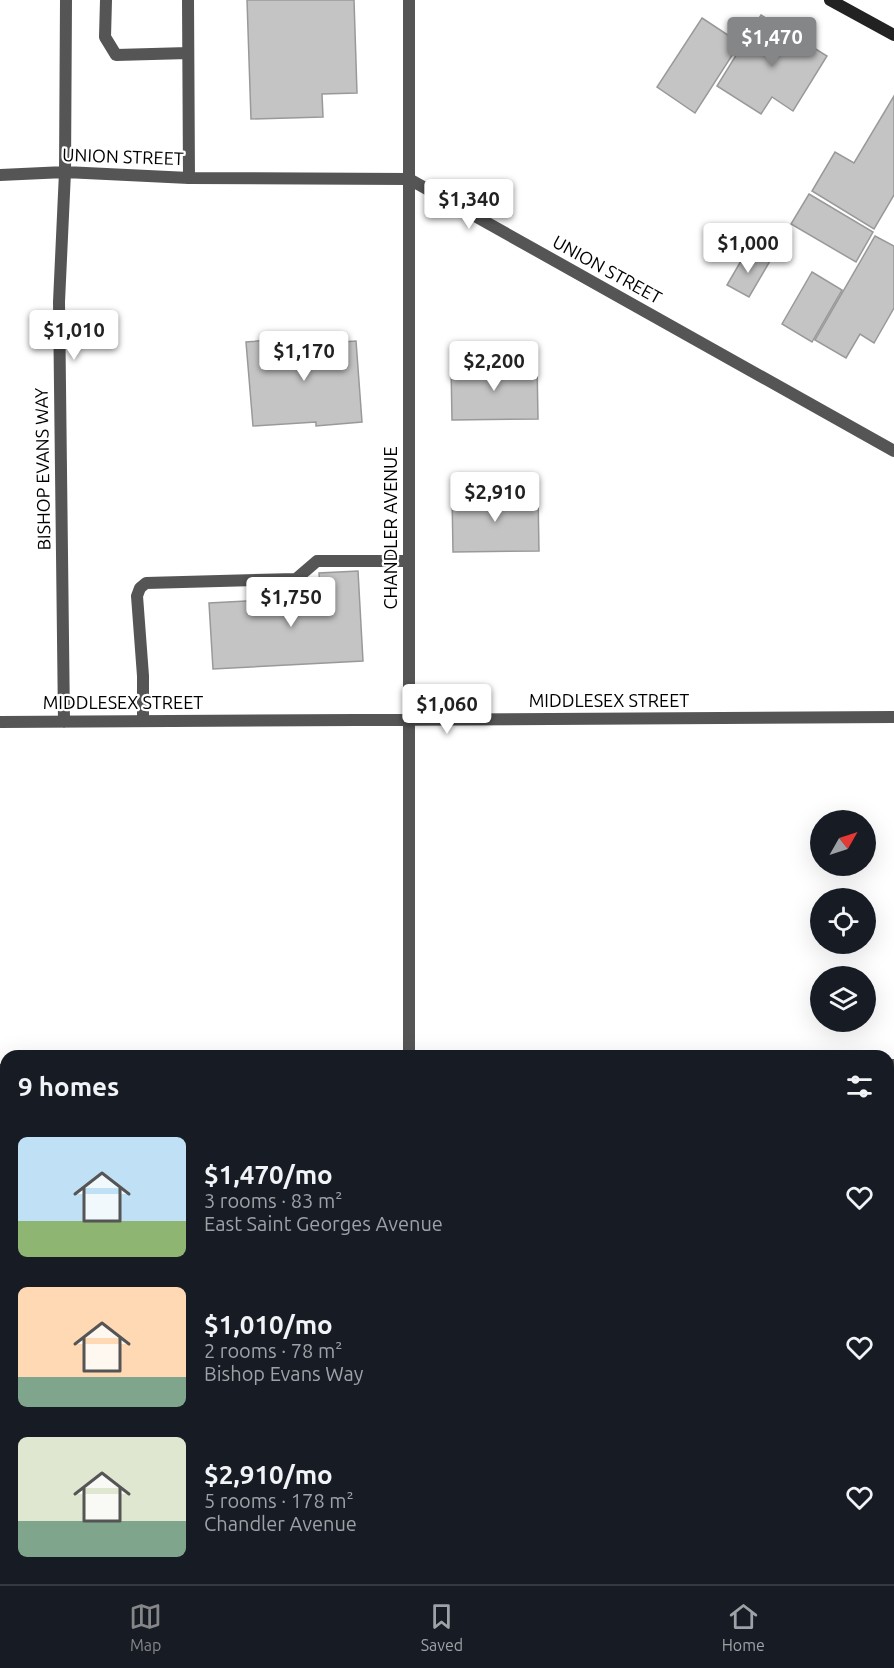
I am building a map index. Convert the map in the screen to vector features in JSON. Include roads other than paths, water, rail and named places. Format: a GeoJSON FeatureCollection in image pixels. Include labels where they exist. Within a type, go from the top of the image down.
{"type":"FeatureCollection","features":[{"type":"Feature","properties":{"kind":"main road"},"geometry":{"type":"LineString","coordinates":[[830,0],[894,34]]}},
{"type":"Feature","properties":{"kind":"street","name":"BISHOP EVANS WAY"},"geometry":{"type":"LineString","coordinates":[[64,722],[58,302],[65,172],[66,0]]}},
{"type":"Feature","properties":{"kind":"street"},"geometry":{"type":"LineString","coordinates":[[106,0],[105,38],[116,55],[188,53]]}},
{"type":"Feature","properties":{"kind":"street"},"geometry":{"type":"LineString","coordinates":[[188,0],[189,178]]}},
{"type":"Feature","properties":{"kind":"street","name":"CHANDLER AVENUE"},"geometry":{"type":"LineString","coordinates":[[409,0],[409,1050]]}},
{"type":"Feature","properties":{"kind":"street","name":"UNION STREET"},"geometry":{"type":"LineString","coordinates":[[0,175],[65,172],[189,178],[409,179],[894,451]]}},
{"type":"Feature","properties":{"kind":"street"},"geometry":{"type":"LineString","coordinates":[[143,721],[143,676],[137,596],[140,588],[146,583],[296,579],[317,561],[409,561]]}},
{"type":"Feature","properties":{"kind":"street","name":"MIDDLESEX STREET"},"geometry":{"type":"LineString","coordinates":[[0,722],[894,717]]}}]}
